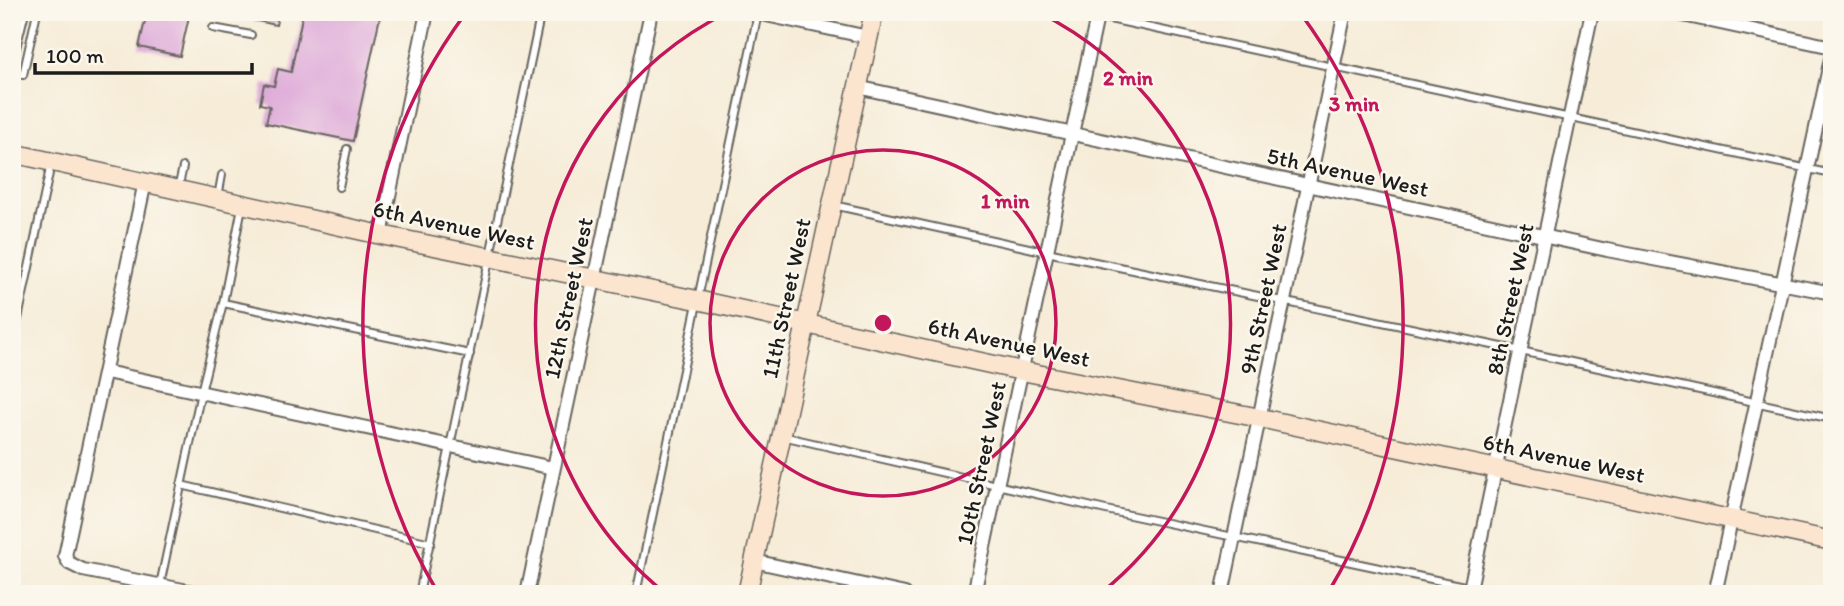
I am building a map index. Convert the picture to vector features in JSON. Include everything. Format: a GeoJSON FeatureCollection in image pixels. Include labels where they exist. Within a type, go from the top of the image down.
{"type":"FeatureCollection","features":[{"type":"Feature","properties":{"kind":"street"},"geometry":{"type":"LineString","coordinates":[[381,235],[427,12]]}},
{"type":"Feature","properties":{"kind":"street","name":"12th Street West"},"geometry":{"type":"LineString","coordinates":[[527,594],[651,12]]}},
{"type":"Feature","properties":{"kind":"street","name":"11th Street West"},"geometry":{"type":"LineString","coordinates":[[747,594],[874,12]]}},
{"type":"Feature","properties":{"kind":"street","name":"9th Street West"},"geometry":{"type":"LineString","coordinates":[[1222,594],[1345,12]]}},
{"type":"Feature","properties":{"kind":"street","name":"8th Street West"},"geometry":{"type":"LineString","coordinates":[[1469,590],[1592,12]]}},
{"type":"Feature","properties":{"kind":"street"},"geometry":{"type":"LineString","coordinates":[[1669,12],[1832,47]]}},
{"type":"Feature","properties":{"kind":"street"},"geometry":{"type":"LineString","coordinates":[[755,13],[868,37]]}},
{"type":"Feature","properties":{"kind":"street","name":"10th Street West"},"geometry":{"type":"LineString","coordinates":[[974,594],[1098,14]]}},
{"type":"Feature","properties":{"kind":"street"},"geometry":{"type":"LineString","coordinates":[[1715,594],[1832,54]]}},
{"type":"Feature","properties":{"kind":"street","name":"5th Avenue West"},"geometry":{"type":"LineString","coordinates":[[857,87],[1545,236],[1832,293]]}},
{"type":"Feature","properties":{"kind":"street","name":"6th Avenue West"},"geometry":{"type":"LineString","coordinates":[[12,153],[381,235],[1022,371],[1260,418],[1832,541]]}},
{"type":"Feature","properties":{"kind":"street"},"geometry":{"type":"LineString","coordinates":[[145,182],[65,556],[75,567],[203,594]]}},
{"type":"Feature","properties":{"kind":"street"},"geometry":{"type":"LineString","coordinates":[[106,372],[553,468]]}},
{"type":"Feature","properties":{"kind":"street"},"geometry":{"type":"LineString","coordinates":[[754,561],[905,594]]}},
{"type":"Feature","properties":{"kind":"lane"},"geometry":{"type":"LineString","coordinates":[[12,58],[25,12]]}},
{"type":"Feature","properties":{"kind":"lane"},"geometry":{"type":"LineString","coordinates":[[23,75],[37,12]]}},
{"type":"Feature","properties":{"kind":"lane"},"geometry":{"type":"LineString","coordinates":[[419,594],[541,12]]}},
{"type":"Feature","properties":{"kind":"lane"},"geometry":{"type":"LineString","coordinates":[[1077,12],[1098,14],[1832,174]]}},
{"type":"Feature","properties":{"kind":"lane"},"geometry":{"type":"LineString","coordinates":[[636,594],[755,13]]}},
{"type":"Feature","properties":{"kind":"lane"},"geometry":{"type":"LineString","coordinates":[[213,28],[251,35]]}},
{"type":"Feature","properties":{"kind":"lane"},"geometry":{"type":"LineString","coordinates":[[340,187],[347,149]]}},
{"type":"Feature","properties":{"kind":"lane"},"geometry":{"type":"LineString","coordinates":[[12,347],[51,162]]}},
{"type":"Feature","properties":{"kind":"lane"},"geometry":{"type":"LineString","coordinates":[[178,190],[183,167]]}},
{"type":"Feature","properties":{"kind":"lane"},"geometry":{"type":"LineString","coordinates":[[217,199],[222,176]]}},
{"type":"Feature","properties":{"kind":"lane"},"geometry":{"type":"LineString","coordinates":[[160,586],[243,205]]}},
{"type":"Feature","properties":{"kind":"lane"},"geometry":{"type":"LineString","coordinates":[[831,205],[1832,419]]}},
{"type":"Feature","properties":{"kind":"lane"},"geometry":{"type":"LineString","coordinates":[[223,303],[470,354]]}},
{"type":"Feature","properties":{"kind":"lane"},"geometry":{"type":"LineString","coordinates":[[780,436],[1469,590],[1502,594]]}},
{"type":"Feature","properties":{"kind":"lane"},"geometry":{"type":"LineString","coordinates":[[181,485],[431,542]]}},
{"type":"Feature","properties":{"kind":"building"},"geometry":{"type":"Polygon","coordinates":[[[147,12],[190,12],[180,56],[139,47],[147,12]]]}},
{"type":"Feature","properties":{"kind":"building"},"geometry":{"type":"Polygon","coordinates":[[[239,12],[279,12],[276,25],[239,17],[239,12]]]}},
{"type":"Feature","properties":{"kind":"building"},"geometry":{"type":"Polygon","coordinates":[[[303,12],[381,12],[353,141],[266,123],[270,106],[260,104],[264,84],[274,86],[278,69],[291,72],[303,12]]]}}]}
